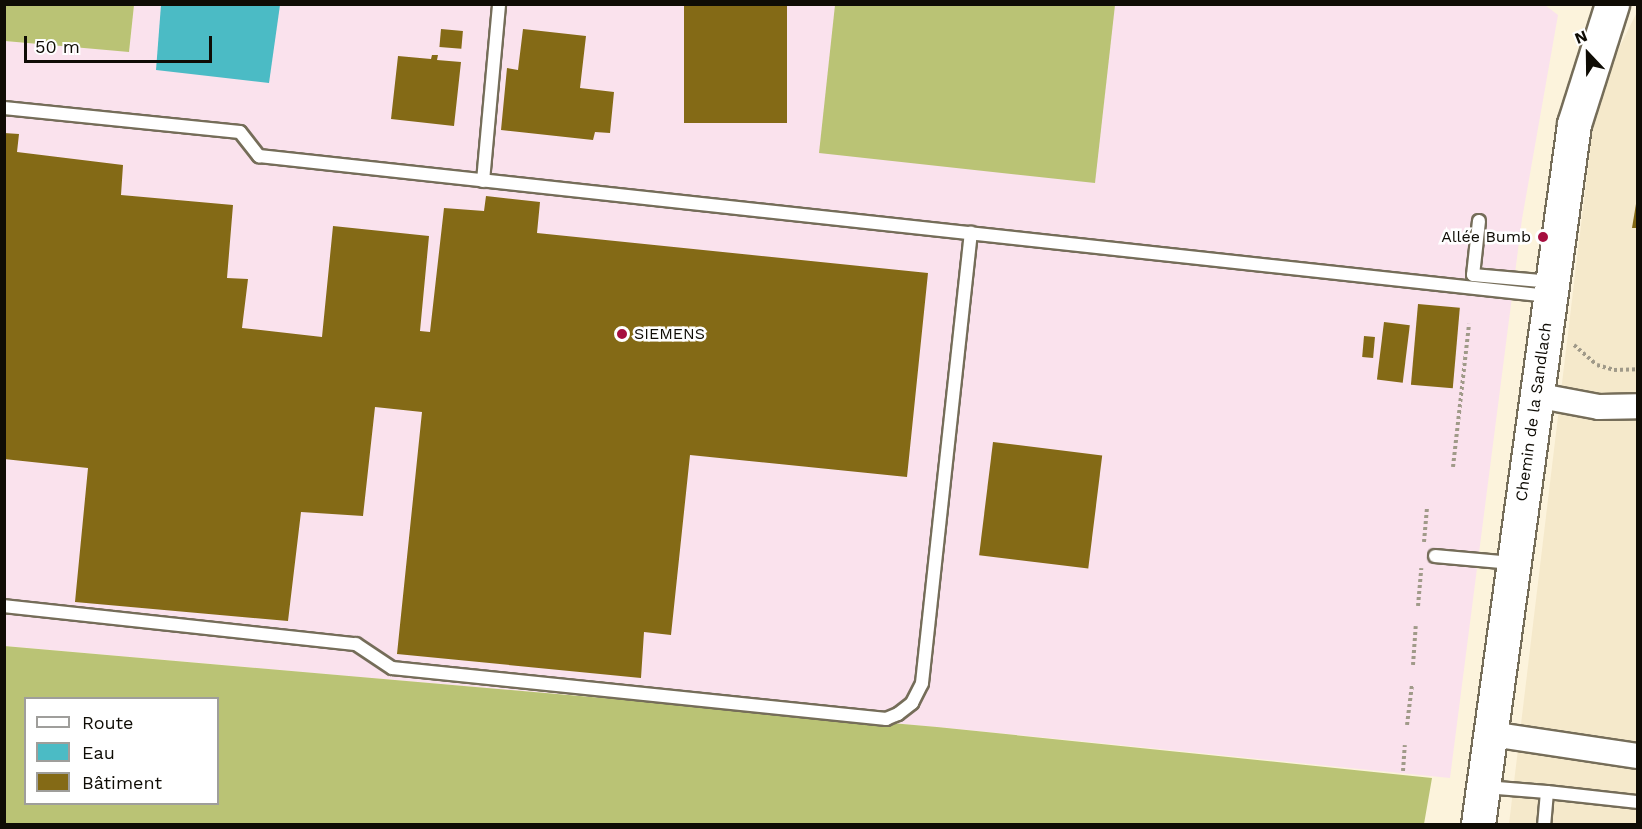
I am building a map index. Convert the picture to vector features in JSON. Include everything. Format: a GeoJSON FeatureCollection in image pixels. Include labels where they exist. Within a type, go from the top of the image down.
{"type":"FeatureCollection","features":[{"type":"Feature","properties":{"kind":"street","name":"Chemin de la Sandlach"},"geometry":{"type":"LineString","coordinates":[[1478,825],[1540,351],[1552,289],[1580,99],[1612,4]]}},
{"type":"Feature","properties":{"kind":"street"},"geometry":{"type":"LineString","coordinates":[[1535,395],[1599,407],[1638,406]]}},
{"type":"Feature","properties":{"kind":"street"},"geometry":{"type":"LineString","coordinates":[[1491,734],[1638,756]]}},
{"type":"Feature","properties":{"kind":"lane"},"geometry":{"type":"LineString","coordinates":[[483,181],[499,4]]}},
{"type":"Feature","properties":{"kind":"lane"},"geometry":{"type":"LineString","coordinates":[[4,108],[240,132],[259,156],[971,233],[1552,289]]}},
{"type":"Feature","properties":{"kind":"lane"},"geometry":{"type":"LineString","coordinates":[[1479,221],[1473,275],[1552,289]]}},
{"type":"Feature","properties":{"kind":"lane"},"geometry":{"type":"LineString","coordinates":[[4,606],[356,644],[392,668],[886,719],[898,714],[912,703],[922,682],[971,233]]}},
{"type":"Feature","properties":{"kind":"lane"},"geometry":{"type":"LineString","coordinates":[[1435,556],[1513,563]]}},
{"type":"Feature","properties":{"kind":"lane"},"geometry":{"type":"LineString","coordinates":[[1484,787],[1638,802]]}},
{"type":"Feature","properties":{"kind":"lane"},"geometry":{"type":"LineString","coordinates":[[1544,825],[1547,792]]}},
{"type":"Feature","properties":{"kind":"path"},"geometry":{"type":"LineString","coordinates":[[1453,467],[1469,324]]}},
{"type":"Feature","properties":{"kind":"path"},"geometry":{"type":"LineString","coordinates":[[1540,351],[1574,345],[1597,365],[1614,370],[1638,369]]}},
{"type":"Feature","properties":{"kind":"path"},"geometry":{"type":"LineString","coordinates":[[1423,546],[1427,508]]}},
{"type":"Feature","properties":{"kind":"path"},"geometry":{"type":"LineString","coordinates":[[1418,606],[1421,568]]}},
{"type":"Feature","properties":{"kind":"path"},"geometry":{"type":"LineString","coordinates":[[1413,665],[1416,626]]}},
{"type":"Feature","properties":{"kind":"path"},"geometry":{"type":"LineString","coordinates":[[1407,725],[1412,685]]}},
{"type":"Feature","properties":{"kind":"path"},"geometry":{"type":"LineString","coordinates":[[1403,771],[1406,745]]}},
{"type":"Feature","properties":{"kind":"shaded area"},"geometry":{"type":"Polygon","coordinates":[[[134,4],[1545,5],[1558,15],[1522,219],[1450,778],[937,727],[5,646],[4,41],[129,51],[134,4]]]}},
{"type":"Feature","properties":{"kind":"shaded area"},"geometry":{"type":"Polygon","coordinates":[[[1637,12],[1637,824],[1509,824],[1597,92],[1637,12]]]}},
{"type":"Feature","properties":{"kind":"green space"},"geometry":{"type":"Polygon","coordinates":[[[4,5],[134,5],[129,52],[5,41],[4,5]]]}},
{"type":"Feature","properties":{"kind":"green space"},"geometry":{"type":"Polygon","coordinates":[[[835,5],[1115,5],[1095,183],[819,153],[835,5]]]}},
{"type":"Feature","properties":{"kind":"green space"},"geometry":{"type":"Polygon","coordinates":[[[4,646],[937,727],[1432,778],[1424,824],[5,824],[4,646]]]}},
{"type":"Feature","properties":{"kind":"water"},"geometry":{"type":"Polygon","coordinates":[[[161,5],[280,5],[269,83],[156,70],[161,5]]]}},
{"type":"Feature","properties":{"kind":"building"},"geometry":{"type":"Polygon","coordinates":[[[684,4],[787,4],[787,123],[684,123],[684,4]]]}},
{"type":"Feature","properties":{"kind":"building"},"geometry":{"type":"Polygon","coordinates":[[[441,29],[463,31],[461,49],[439,47],[441,29]]]}},
{"type":"Feature","properties":{"kind":"building"},"geometry":{"type":"Polygon","coordinates":[[[523,29],[586,36],[580,88],[614,92],[610,133],[595,132],[593,140],[501,130],[507,68],[518,70],[523,29]]]}},
{"type":"Feature","properties":{"kind":"building"},"geometry":{"type":"Polygon","coordinates":[[[432,55],[438,55],[437,60],[461,62],[454,126],[391,119],[398,56],[431,59],[432,55]]]}},
{"type":"Feature","properties":{"kind":"building"},"geometry":{"type":"Polygon","coordinates":[[[4,133],[19,134],[17,152],[123,165],[121,195],[233,205],[227,278],[248,279],[242,328],[322,337],[333,226],[429,236],[420,331],[430,332],[444,208],[484,211],[486,196],[540,202],[537,233],[928,273],[907,477],[690,455],[671,635],[644,632],[641,678],[397,654],[422,412],[375,407],[363,516],[301,512],[288,621],[75,602],[88,468],[4,459],[4,133]]]}},
{"type":"Feature","properties":{"kind":"building"},"geometry":{"type":"Polygon","coordinates":[[[1636,204],[1638,204],[1638,228],[1632,228],[1636,204]]]}},
{"type":"Feature","properties":{"kind":"building"},"geometry":{"type":"Polygon","coordinates":[[[1418,304],[1460,308],[1453,388],[1411,385],[1418,304]]]}},
{"type":"Feature","properties":{"kind":"building"},"geometry":{"type":"Polygon","coordinates":[[[1384,322],[1410,325],[1403,383],[1377,380],[1384,322]]]}},
{"type":"Feature","properties":{"kind":"building"},"geometry":{"type":"Polygon","coordinates":[[[1364,336],[1375,337],[1373,358],[1362,357],[1364,336]]]}},
{"type":"Feature","properties":{"kind":"building"},"geometry":{"type":"Polygon","coordinates":[[[993,442],[1102,455],[1088,569],[979,555],[993,442]]]}},
{"type":"Feature","properties":{"kind":"place","name":"Allée Bumb"},"geometry":{"type":"Point","coordinates":[1543,237]}},
{"type":"Feature","properties":{"kind":"place","name":"SIEMENS"},"geometry":{"type":"Point","coordinates":[622,334]}}]}
